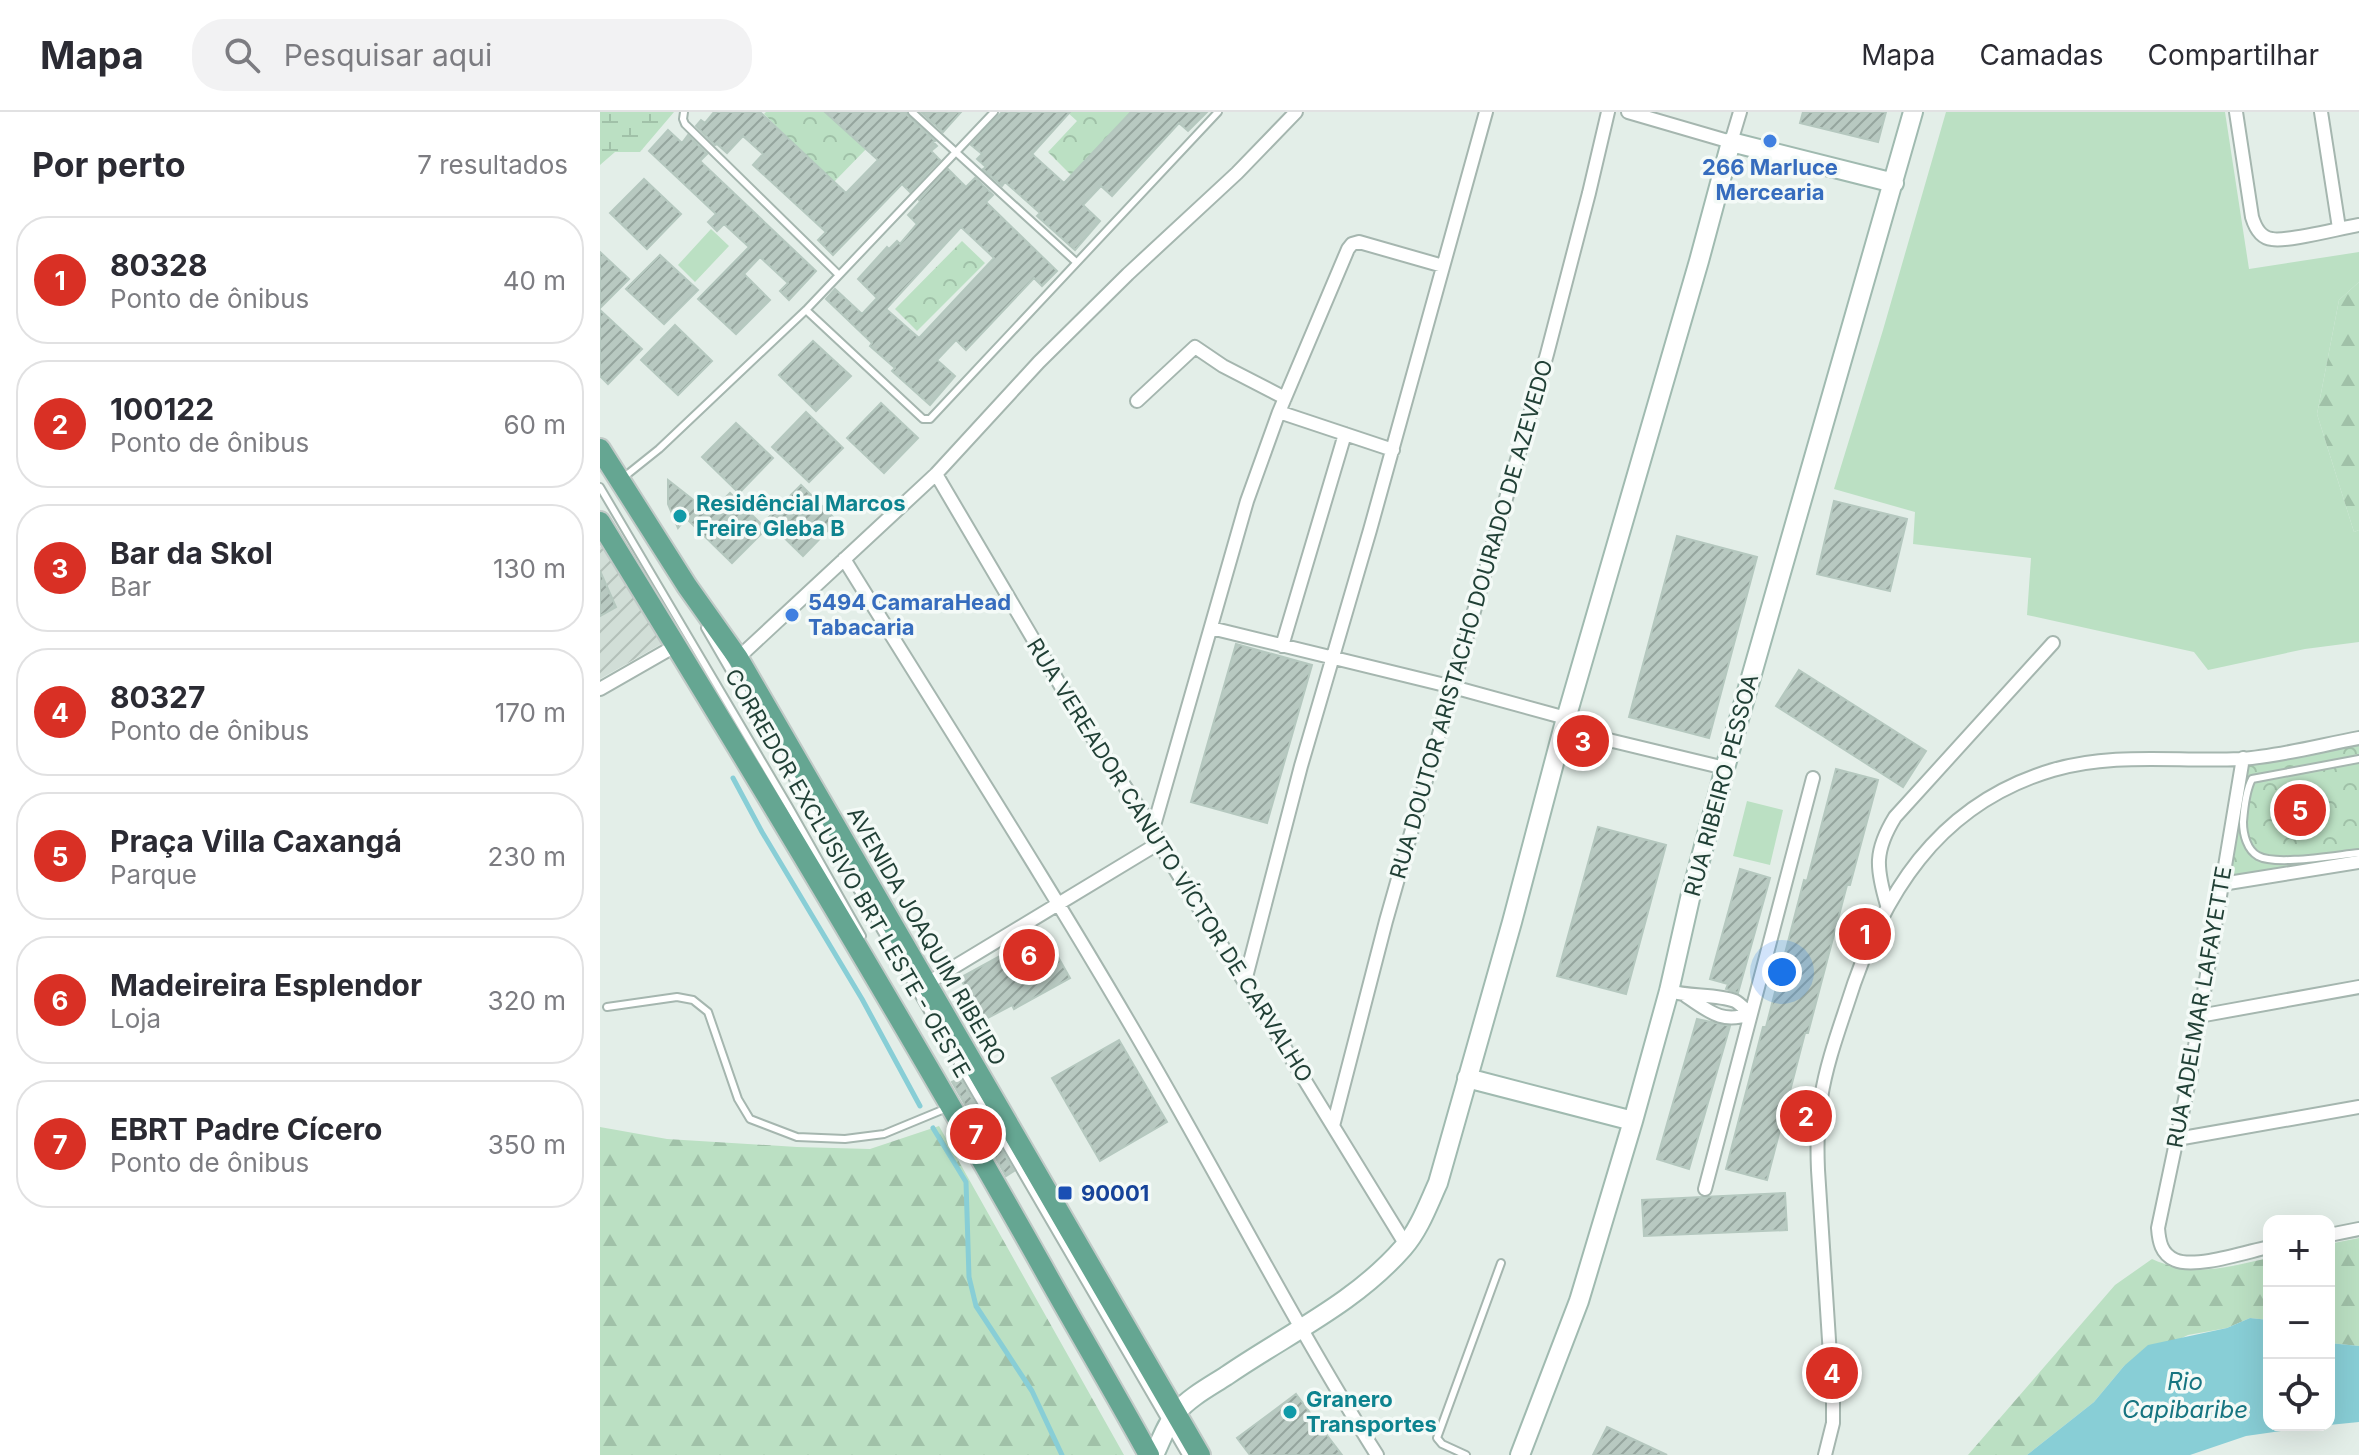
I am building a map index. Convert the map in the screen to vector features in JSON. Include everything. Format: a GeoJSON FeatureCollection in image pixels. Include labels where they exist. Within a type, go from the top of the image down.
{"type":"FeatureCollection","features":[{"type":"Feature","properties":{"kind":"main road","name":"RUA RIBEIRO PESSOA"},"geometry":{"type":"LineString","coordinates":[[1520,1455],[1579,1301],[1633,1121],[1677,993],[1691,894],[1913,112]]}},
{"type":"Feature","properties":{"kind":"main road"},"geometry":{"type":"LineString","coordinates":[[600,522],[827,896],[1153,1450],[1172,1419],[1197,1395],[1303,1329],[1376,1276],[1406,1245],[1438,1183],[1731,142],[1894,183]]}},
{"type":"Feature","properties":{"kind":"main road","name":"AVENIDA JOAQUIM RIBEIRO"},"geometry":{"type":"LineString","coordinates":[[600,449],[610,484],[738,658],[1172,1419],[1200,1455]]}},
{"type":"Feature","properties":{"kind":"main road"},"geometry":{"type":"LineString","coordinates":[[1467,1078],[1633,1121]]}},
{"type":"Feature","properties":{"kind":"street"},"geometry":{"type":"LineString","coordinates":[[738,658],[936,474],[1039,362],[1237,173],[1296,112]]}},
{"type":"Feature","properties":{"kind":"street"},"geometry":{"type":"LineString","coordinates":[[1245,981],[1332,658],[1486,112]]}},
{"type":"Feature","properties":{"kind":"street","name":"RUA DOUTOR ARISTACHO DOURADO DE AZEVEDO"},"geometry":{"type":"LineString","coordinates":[[1333,1126],[1386,921],[1551,340],[1608,112]]}},
{"type":"Feature","properties":{"kind":"street"},"geometry":{"type":"LineString","coordinates":[[1628,112],[1731,142],[1740,112]]}},
{"type":"Feature","properties":{"kind":"street"},"geometry":{"type":"LineString","coordinates":[[2236,112],[2252,217],[2255,228],[2263,236],[2272,239],[2359,225]]}},
{"type":"Feature","properties":{"kind":"street"},"geometry":{"type":"LineString","coordinates":[[2321,112],[2339,228]]}},
{"type":"Feature","properties":{"kind":"street"},"geometry":{"type":"LineString","coordinates":[[1153,829],[1247,501],[1279,412],[1348,249],[1359,242],[1443,266]]}},
{"type":"Feature","properties":{"kind":"street"},"geometry":{"type":"LineString","coordinates":[[1137,401],[1195,347],[1223,366],[1285,398]]}},
{"type":"Feature","properties":{"kind":"street"},"geometry":{"type":"LineString","coordinates":[[1279,412],[1393,450]]}},
{"type":"Feature","properties":{"kind":"street"},"geometry":{"type":"LineString","coordinates":[[1282,646],[1345,434]]}},
{"type":"Feature","properties":{"kind":"street","name":"RUA VEREADOR CANUTO VÍCTOR DE CARVALHO"},"geometry":{"type":"LineString","coordinates":[[936,474],[1079,717],[1153,829],[1406,1245]]}},
{"type":"Feature","properties":{"kind":"street"},"geometry":{"type":"LineString","coordinates":[[844,559],[1149,1056],[1335,1389],[1377,1455]]}},
{"type":"Feature","properties":{"kind":"street"},"geometry":{"type":"LineString","coordinates":[[1211,628],[1453,687],[1565,724],[1725,768]]}},
{"type":"Feature","properties":{"kind":"street"},"geometry":{"type":"LineString","coordinates":[[1887,905],[1877,871],[1878,854],[1885,832],[1895,817],[2053,643]]}},
{"type":"Feature","properties":{"kind":"street"},"geometry":{"type":"LineString","coordinates":[[600,689],[675,646]]}},
{"type":"Feature","properties":{"kind":"street"},"geometry":{"type":"LineString","coordinates":[[1825,1455],[1833,1423],[1833,1402],[1818,1170],[1817,1134],[1821,1098],[1833,1048],[1865,952],[1887,905],[1912,867],[1947,829],[1983,801],[2054,769],[2098,761],[2243,758],[2359,738]]}},
{"type":"Feature","properties":{"kind":"street","name":"RUA ADELMAR LAFAYETTE"},"geometry":{"type":"LineString","coordinates":[[2243,758],[2177,1139],[2158,1228],[2160,1245],[2166,1254],[2188,1263],[2263,1248]]}},
{"type":"Feature","properties":{"kind":"street"},"geometry":{"type":"LineString","coordinates":[[1705,1189],[1813,778]]}},
{"type":"Feature","properties":{"kind":"street"},"geometry":{"type":"LineString","coordinates":[[926,984],[1159,843]]}},
{"type":"Feature","properties":{"kind":"street"},"geometry":{"type":"LineString","coordinates":[[2222,884],[2359,862]]}},
{"type":"Feature","properties":{"kind":"street"},"geometry":{"type":"LineString","coordinates":[[2199,1016],[2359,987]]}},
{"type":"Feature","properties":{"kind":"street"},"geometry":{"type":"LineString","coordinates":[[1677,993],[1738,1002],[1750,1014]]}},
{"type":"Feature","properties":{"kind":"street"},"geometry":{"type":"LineString","coordinates":[[2177,1139],[2359,1107]]}},
{"type":"Feature","properties":{"kind":"street"},"geometry":{"type":"LineString","coordinates":[[2335,1234],[2359,1229]]}},
{"type":"Feature","properties":{"kind":"lane"},"geometry":{"type":"LineString","coordinates":[[684,112],[685,124],[839,275]]}},
{"type":"Feature","properties":{"kind":"lane"},"geometry":{"type":"LineString","coordinates":[[912,112],[1076,262]]}},
{"type":"Feature","properties":{"kind":"lane"},"geometry":{"type":"LineString","coordinates":[[610,484],[659,449],[806,310],[994,112]]}},
{"type":"Feature","properties":{"kind":"lane"},"geometry":{"type":"LineString","coordinates":[[806,310],[923,419],[932,418],[1218,112]]}},
{"type":"Feature","properties":{"kind":"lane","name":"CORREDOR EXCLUSIVO BRT LESTE - OESTE"},"geometry":{"type":"LineString","coordinates":[[600,460],[710,636],[1172,1419],[1186,1455]]}},
{"type":"Feature","properties":{"kind":"lane","name":"CORREDOR EXCLUSIVO BRT LESTE - OESTE"},"geometry":{"type":"LineString","coordinates":[[610,484],[867,944]]}},
{"type":"Feature","properties":{"kind":"lane"},"geometry":{"type":"LineString","coordinates":[[2243,758],[2250,780],[2243,825],[2248,844],[2256,855],[2279,860],[2359,853]]}},
{"type":"Feature","properties":{"kind":"lane"},"geometry":{"type":"LineString","coordinates":[[2250,780],[2359,759]]}},
{"type":"Feature","properties":{"kind":"lane"},"geometry":{"type":"LineString","coordinates":[[607,1007],[677,997],[693,1000],[708,1012],[738,1099],[750,1119],[797,1137],[845,1139],[884,1134],[950,1106]]}},
{"type":"Feature","properties":{"kind":"lane","name":"CORREDOR EXCLUSIVO BRT LESTE - OESTE"},"geometry":{"type":"LineString","coordinates":[[898,999],[1062,1284]]}},
{"type":"Feature","properties":{"kind":"lane"},"geometry":{"type":"LineString","coordinates":[[1466,1455],[1442,1444],[1437,1438],[1501,1263]]}},
{"type":"Feature","properties":{"kind":"shaded area"},"geometry":{"type":"Polygon","coordinates":[[[607,543],[665,642],[600,679],[600,547],[607,543]]]}},
{"type":"Feature","properties":{"kind":"green space"},"geometry":{"type":"Polygon","coordinates":[[[600,112],[674,112],[640,152],[615,152],[600,165],[600,112]]]}},
{"type":"Feature","properties":{"kind":"green space"},"geometry":{"type":"Polygon","coordinates":[[[832,112],[868,147],[833,183],[764,114],[832,112]]]}},
{"type":"Feature","properties":{"kind":"green space"},"geometry":{"type":"Polygon","coordinates":[[[1067,112],[1134,112],[1072,176],[1048,152],[1077,121],[1067,112]]]}},
{"type":"Feature","properties":{"kind":"green space"},"geometry":{"type":"Polygon","coordinates":[[[1946,112],[2225,112],[2249,269],[2359,252],[2359,282],[2339,300],[2317,414],[2354,532],[2359,530],[2359,642],[2305,649],[2208,670],[2194,652],[2027,615],[2031,558],[1913,544],[1915,512],[1834,489],[1946,112]]]}},
{"type":"Feature","properties":{"kind":"green space"},"geometry":{"type":"Polygon","coordinates":[[[711,229],[729,246],[695,282],[678,265],[711,229]]]}},
{"type":"Feature","properties":{"kind":"green space"},"geometry":{"type":"Polygon","coordinates":[[[962,241],[985,263],[917,331],[895,309],[962,241]]]}},
{"type":"Feature","properties":{"kind":"green space"},"geometry":{"type":"Polygon","coordinates":[[[2359,282],[2359,530],[2354,532],[2317,414],[2339,300],[2359,282]]]}},
{"type":"Feature","properties":{"kind":"green space"},"geometry":{"type":"Polygon","coordinates":[[[2359,744],[2359,856],[2231,877],[2247,765],[2359,744]]]}},
{"type":"Feature","properties":{"kind":"green space"},"geometry":{"type":"Polygon","coordinates":[[[1747,801],[1783,810],[1770,865],[1733,856],[1747,801]]]}},
{"type":"Feature","properties":{"kind":"green space"},"geometry":{"type":"Polygon","coordinates":[[[939,1126],[1124,1455],[600,1455],[600,1127],[667,1139],[870,1149],[939,1126]]]}},
{"type":"Feature","properties":{"kind":"green space"},"geometry":{"type":"Polygon","coordinates":[[[2359,1238],[2359,1346],[2335,1344],[2335,1243],[2359,1238]]]}},
{"type":"Feature","properties":{"kind":"green space"},"geometry":{"type":"Polygon","coordinates":[[[2152,1259],[2182,1268],[2225,1267],[2263,1259],[2263,1319],[2250,1318],[2227,1328],[2188,1335],[2124,1366],[2094,1402],[2027,1455],[1968,1455],[2115,1285],[2152,1259]]]}},
{"type":"Feature","properties":{"kind":"water","name":"Rio Capibaribe"},"geometry":{"type":"Polygon","coordinates":[[[2250,1318],[2263,1319],[2263,1431],[2281,1431],[2246,1436],[2190,1455],[2027,1455],[2094,1402],[2124,1366],[2148,1345],[2227,1328],[2250,1318]]]}},
{"type":"Feature","properties":{"kind":"water"},"geometry":{"type":"Polygon","coordinates":[[[2335,1344],[2359,1346],[2359,1422],[2335,1424],[2335,1344]]]}},
{"type":"Feature","properties":{"kind":"building"},"geometry":{"type":"Polygon","coordinates":[[[714,112],[760,112],[846,193],[878,160],[825,112],[906,112],[935,141],[937,146],[931,151],[940,160],[910,192],[902,184],[833,255],[818,240],[826,232],[753,165],[763,154],[743,136],[727,153],[696,126],[701,120],[705,123],[714,112]]]}},
{"type":"Feature","properties":{"kind":"building"},"geometry":{"type":"Polygon","coordinates":[[[921,112],[961,112],[943,132],[921,112]]]}},
{"type":"Feature","properties":{"kind":"building"},"geometry":{"type":"Polygon","coordinates":[[[1002,112],[1070,112],[1032,154],[1064,183],[1131,112],[1207,112],[1188,131],[1179,123],[1112,196],[1101,186],[1083,205],[1100,221],[1075,250],[1037,216],[1040,213],[1005,182],[1002,186],[977,159],[982,154],[971,145],[1002,112]]]}},
{"type":"Feature","properties":{"kind":"building"},"geometry":{"type":"Polygon","coordinates":[[[1803,112],[1886,112],[1878,142],[1800,123],[1803,112]]]}},
{"type":"Feature","properties":{"kind":"building"},"geometry":{"type":"Polygon","coordinates":[[[668,130],[682,143],[688,135],[707,154],[700,161],[816,271],[789,300],[780,291],[788,283],[760,257],[744,274],[770,300],[736,334],[698,299],[749,247],[724,224],[717,231],[708,222],[716,214],[649,151],[668,130]]]}},
{"type":"Feature","properties":{"kind":"building"},"geometry":{"type":"Polygon","coordinates":[[[948,169],[966,187],[975,178],[993,195],[986,202],[1057,271],[1042,286],[1034,278],[966,350],[956,340],[937,360],[955,376],[930,405],[892,371],[895,368],[826,299],[835,289],[862,314],[877,298],[858,279],[887,247],[889,249],[897,241],[900,244],[917,224],[908,215],[948,169]],[[961,227],[886,309],[919,338],[994,258],[961,227]]]}},
{"type":"Feature","properties":{"kind":"building"},"geometry":{"type":"Polygon","coordinates":[[[644,179],[681,214],[647,249],[610,213],[644,179]]]}},
{"type":"Feature","properties":{"kind":"building"},"geometry":{"type":"Polygon","coordinates":[[[600,252],[629,279],[600,308],[600,252]]]}},
{"type":"Feature","properties":{"kind":"building"},"geometry":{"type":"Polygon","coordinates":[[[660,255],[698,290],[664,324],[626,289],[660,255]]]}},
{"type":"Feature","properties":{"kind":"building"},"geometry":{"type":"Polygon","coordinates":[[[600,310],[642,349],[608,384],[600,376],[600,310]]]}},
{"type":"Feature","properties":{"kind":"building"},"geometry":{"type":"Polygon","coordinates":[[[675,325],[712,361],[678,395],[641,360],[675,325]]]}},
{"type":"Feature","properties":{"kind":"building"},"geometry":{"type":"Polygon","coordinates":[[[813,341],[851,376],[816,411],[779,375],[813,341]]]}},
{"type":"Feature","properties":{"kind":"building"},"geometry":{"type":"Polygon","coordinates":[[[881,403],[918,438],[884,473],[847,438],[881,403]]]}},
{"type":"Feature","properties":{"kind":"building"},"geometry":{"type":"Polygon","coordinates":[[[806,412],[843,448],[809,482],[772,447],[806,412]]]}},
{"type":"Feature","properties":{"kind":"building"},"geometry":{"type":"Polygon","coordinates":[[[736,423],[773,458],[739,493],[702,457],[736,423]]]}},
{"type":"Feature","properties":{"kind":"building"},"geometry":{"type":"Polygon","coordinates":[[[668,480],[710,513],[730,493],[766,529],[732,563],[686,518],[678,528],[668,504],[668,480]]]}},
{"type":"Feature","properties":{"kind":"building"},"geometry":{"type":"Polygon","coordinates":[[[801,485],[837,521],[803,556],[766,520],[801,485]]]}},
{"type":"Feature","properties":{"kind":"building"},"geometry":{"type":"Polygon","coordinates":[[[1834,501],[1907,519],[1890,591],[1817,574],[1834,501]]]}},
{"type":"Feature","properties":{"kind":"building"},"geometry":{"type":"Polygon","coordinates":[[[1677,536],[1757,557],[1709,738],[1629,717],[1677,536]]]}},
{"type":"Feature","properties":{"kind":"building"},"geometry":{"type":"Polygon","coordinates":[[[600,571],[616,607],[600,616],[600,571]]]}},
{"type":"Feature","properties":{"kind":"building"},"geometry":{"type":"Polygon","coordinates":[[[1236,644],[1312,665],[1267,823],[1191,802],[1236,644]]]}},
{"type":"Feature","properties":{"kind":"building"},"geometry":{"type":"Polygon","coordinates":[[[1799,670],[1926,751],[1903,787],[1776,706],[1799,670]]]}},
{"type":"Feature","properties":{"kind":"building"},"geometry":{"type":"Polygon","coordinates":[[[1836,769],[1878,780],[1808,1033],[1805,1033],[1767,1180],[1726,1169],[1836,769]]]}},
{"type":"Feature","properties":{"kind":"building"},"geometry":{"type":"Polygon","coordinates":[[[1598,827],[1666,845],[1626,994],[1557,976],[1598,827]]]}},
{"type":"Feature","properties":{"kind":"building"},"geometry":{"type":"Polygon","coordinates":[[[1740,869],[1770,878],[1738,993],[1726,989],[1728,984],[1710,979],[1740,869]]]}},
{"type":"Feature","properties":{"kind":"building"},"geometry":{"type":"Polygon","coordinates":[[[1044,932],[1070,978],[1014,1009],[1012,1005],[984,1020],[960,978],[1044,932]]]}},
{"type":"Feature","properties":{"kind":"building"},"geometry":{"type":"Polygon","coordinates":[[[1697,1019],[1730,1026],[1689,1169],[1657,1159],[1697,1019]]]}},
{"type":"Feature","properties":{"kind":"building"},"geometry":{"type":"Polygon","coordinates":[[[1119,1040],[1167,1122],[1100,1161],[1052,1078],[1119,1040]]]}},
{"type":"Feature","properties":{"kind":"building"},"geometry":{"type":"Polygon","coordinates":[[[960,1078],[1014,1171],[1006,1176],[952,1082],[960,1078]]]}},
{"type":"Feature","properties":{"kind":"building"},"geometry":{"type":"Polygon","coordinates":[[[1785,1193],[1787,1230],[1644,1236],[1642,1200],[1785,1193]]]}},
{"type":"Feature","properties":{"kind":"building","name":"Granero Transportes"},"geometry":{"type":"Polygon","coordinates":[[[1296,1394],[1342,1455],[1250,1455],[1237,1438],[1296,1394]]]}},
{"type":"Feature","properties":{"kind":"building"},"geometry":{"type":"Polygon","coordinates":[[[1607,1427],[1667,1455],[1593,1455],[1607,1427]]]}},
{"type":"Feature","properties":{"kind":"waterway"},"geometry":{"type":"LineString","coordinates":[[733,778],[862,999],[920,1106]]}},
{"type":"Feature","properties":{"kind":"waterway"},"geometry":{"type":"LineString","coordinates":[[933,1128],[966,1182],[969,1277],[976,1306],[1032,1391],[1062,1455]]}},
{"type":"Feature","properties":{"kind":"place","name":"266 Marluce Mercearia"},"geometry":{"type":"Point","coordinates":[1770,141]}},
{"type":"Feature","properties":{"kind":"place","name":"Residêncial Marcos Freire Gleba B"},"geometry":{"type":"Point","coordinates":[680,516]}},
{"type":"Feature","properties":{"kind":"place","name":"5494 CamaraHead Tabacaria"},"geometry":{"type":"Point","coordinates":[792,615]}},
{"type":"Feature","properties":{"kind":"place","name":"Bar da Skol"},"geometry":{"type":"Point","coordinates":[1583,741]}},
{"type":"Feature","properties":{"kind":"place","name":"Praça Villa Caxangá"},"geometry":{"type":"Point","coordinates":[2300,810]}},
{"type":"Feature","properties":{"kind":"place","name":"80328"},"geometry":{"type":"Point","coordinates":[1865,934]}},
{"type":"Feature","properties":{"kind":"place","name":"Madeireira Esplendor"},"geometry":{"type":"Point","coordinates":[1029,955]}},
{"type":"Feature","properties":{"kind":"place","name":"100122"},"geometry":{"type":"Point","coordinates":[1806,1116]}},
{"type":"Feature","properties":{"kind":"place","name":"EBRT Padre Cícero"},"geometry":{"type":"Point","coordinates":[976,1134]}},
{"type":"Feature","properties":{"kind":"place","name":"90001"},"geometry":{"type":"Point","coordinates":[1065,1193]}},
{"type":"Feature","properties":{"kind":"place","name":"80327"},"geometry":{"type":"Point","coordinates":[1832,1373]}},
{"type":"Feature","properties":{"kind":"place","name":"Granero Transportes"},"geometry":{"type":"Point","coordinates":[1290,1412]}}]}
